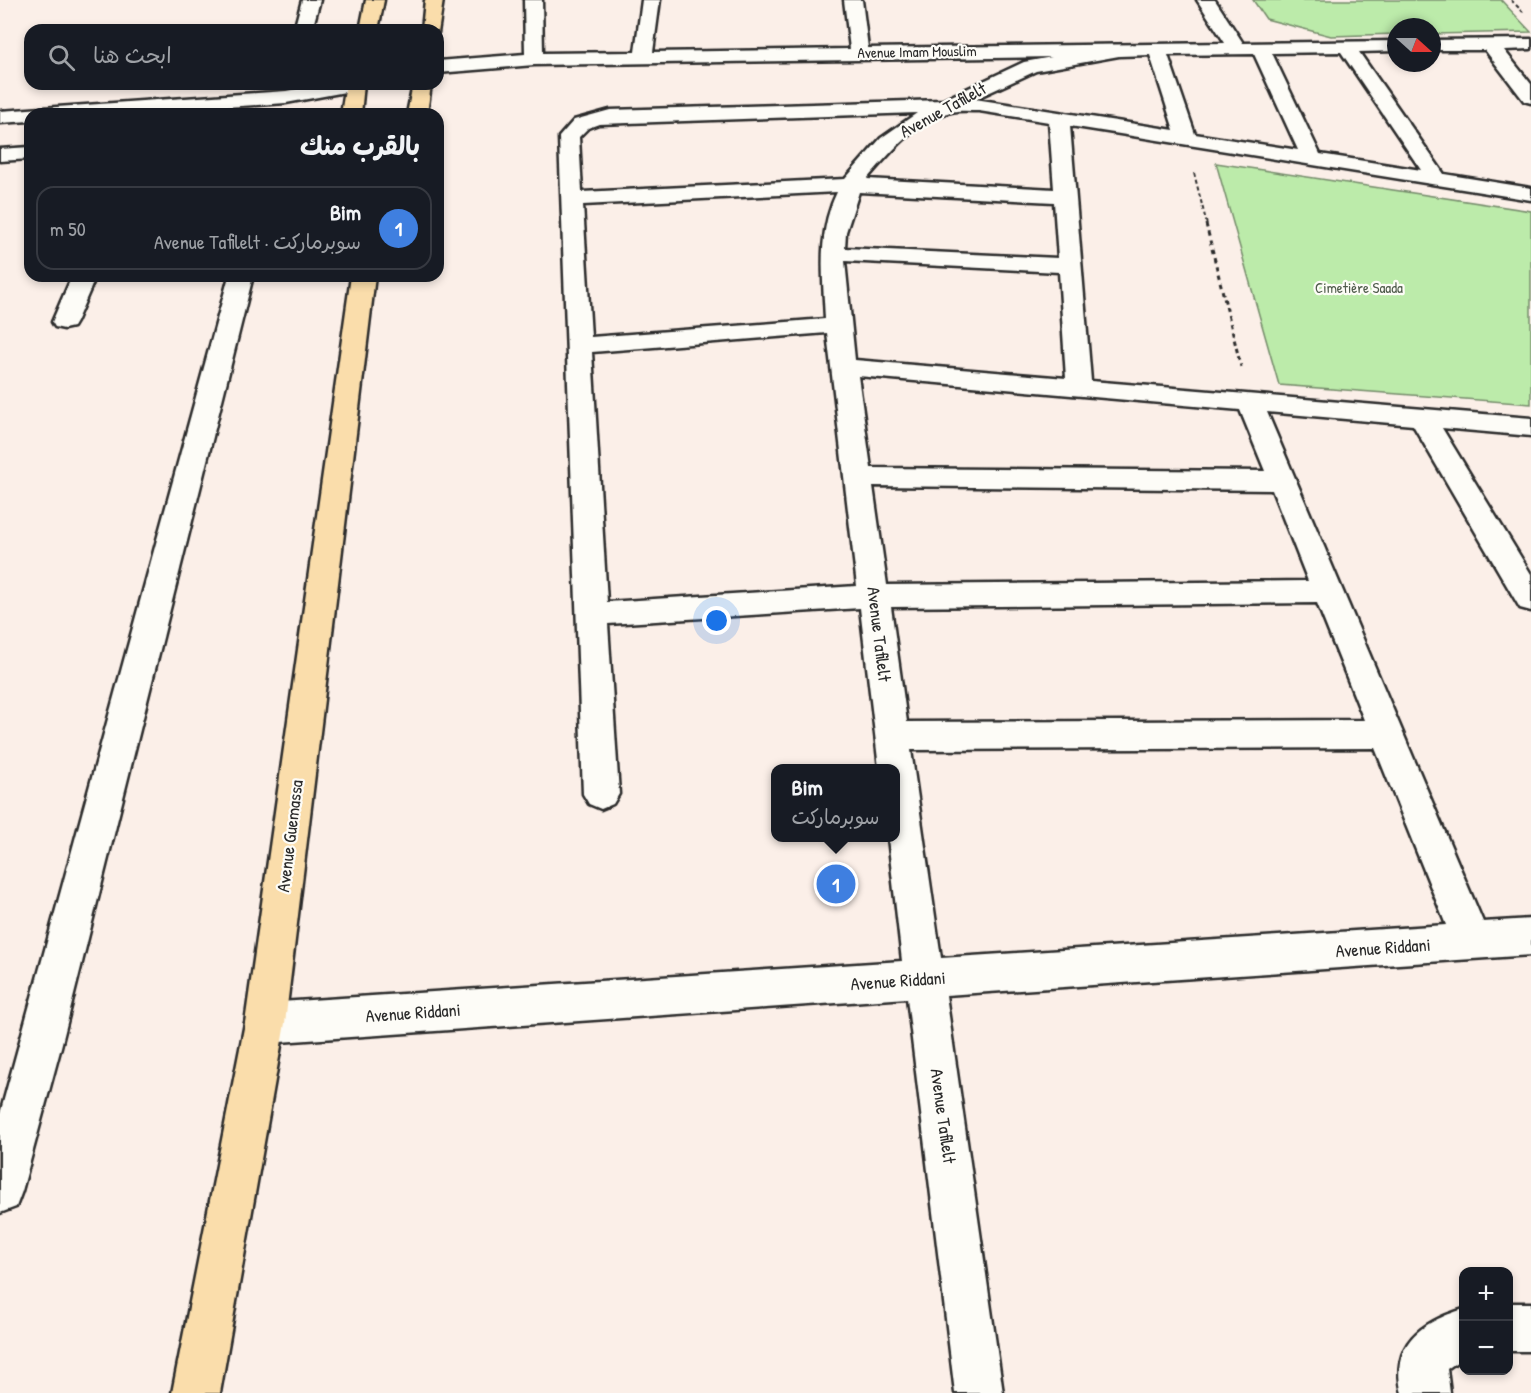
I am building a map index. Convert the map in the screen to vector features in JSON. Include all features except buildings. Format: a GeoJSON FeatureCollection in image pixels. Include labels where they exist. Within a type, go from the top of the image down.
{"type":"FeatureCollection","features":[{"type":"Feature","properties":{"kind":"main road"},"geometry":{"type":"LineString","coordinates":[[370,24],[375,0]]}},
{"type":"Feature","properties":{"kind":"main road"},"geometry":{"type":"LineString","coordinates":[[432,24],[434,0]]}},
{"type":"Feature","properties":{"kind":"main road"},"geometry":{"type":"LineString","coordinates":[[352,108],[354,90]]}},
{"type":"Feature","properties":{"kind":"main road"},"geometry":{"type":"LineString","coordinates":[[418,108],[421,90]]}},
{"type":"Feature","properties":{"kind":"main road","name":"Avenue Guemassa"},"geometry":{"type":"LineString","coordinates":[[196,1393],[265,1023],[362,282]]}},
{"type":"Feature","properties":{"kind":"street"},"geometry":{"type":"LineString","coordinates":[[305,24],[311,0]]}},
{"type":"Feature","properties":{"kind":"street"},"geometry":{"type":"LineString","coordinates":[[533,0],[534,59]]}},
{"type":"Feature","properties":{"kind":"street"},"geometry":{"type":"LineString","coordinates":[[643,57],[651,0]]}},
{"type":"Feature","properties":{"kind":"street"},"geometry":{"type":"LineString","coordinates":[[853,0],[860,53]]}},
{"type":"Feature","properties":{"kind":"street"},"geometry":{"type":"LineString","coordinates":[[1206,0],[1237,48]]}},
{"type":"Feature","properties":{"kind":"street"},"geometry":{"type":"LineString","coordinates":[[1491,44],[1531,97]]}},
{"type":"Feature","properties":{"kind":"street"},"geometry":{"type":"LineString","coordinates":[[1441,45],[1531,44]]}},
{"type":"Feature","properties":{"kind":"street"},"geometry":{"type":"LineString","coordinates":[[1346,46],[1438,180]]}},
{"type":"Feature","properties":{"kind":"street","name":"Avenue Imam Mouslim"},"geometry":{"type":"LineString","coordinates":[[444,66],[534,59],[1387,46]]}},
{"type":"Feature","properties":{"kind":"street"},"geometry":{"type":"LineString","coordinates":[[1260,48],[1313,160]]}},
{"type":"Feature","properties":{"kind":"street"},"geometry":{"type":"LineString","coordinates":[[1157,49],[1187,140]]}},
{"type":"Feature","properties":{"kind":"street","name":"Avenue Tafilelt"},"geometry":{"type":"LineString","coordinates":[[896,764],[837,325],[833,254],[835,232],[843,202],[851,185],[888,141],[918,120],[1031,66],[1120,50]]}},
{"type":"Feature","properties":{"kind":"street"},"geometry":{"type":"LineString","coordinates":[[178,108],[286,98],[325,90]]}},
{"type":"Feature","properties":{"kind":"street"},"geometry":{"type":"LineString","coordinates":[[601,794],[569,137],[582,123],[600,117],[950,105],[1006,108],[1187,140],[1531,194]]}},
{"type":"Feature","properties":{"kind":"street"},"geometry":{"type":"LineString","coordinates":[[0,117],[24,115]]}},
{"type":"Feature","properties":{"kind":"street"},"geometry":{"type":"LineString","coordinates":[[1059,118],[1079,387]]}},
{"type":"Feature","properties":{"kind":"street"},"geometry":{"type":"LineString","coordinates":[[0,156],[24,154]]}},
{"type":"Feature","properties":{"kind":"street"},"geometry":{"type":"LineString","coordinates":[[573,199],[851,185],[1065,196]]}},
{"type":"Feature","properties":{"kind":"street"},"geometry":{"type":"LineString","coordinates":[[833,254],[1070,266]]}},
{"type":"Feature","properties":{"kind":"street"},"geometry":{"type":"LineString","coordinates":[[64,322],[81,282]]}},
{"type":"Feature","properties":{"kind":"street"},"geometry":{"type":"LineString","coordinates":[[0,1191],[44,1035],[239,282]]}},
{"type":"Feature","properties":{"kind":"street"},"geometry":{"type":"LineString","coordinates":[[580,345],[837,325]]}},
{"type":"Feature","properties":{"kind":"street"},"geometry":{"type":"LineString","coordinates":[[843,367],[1531,427]]}},
{"type":"Feature","properties":{"kind":"street"},"geometry":{"type":"LineString","coordinates":[[1250,402],[1472,942]]}},
{"type":"Feature","properties":{"kind":"street"},"geometry":{"type":"LineString","coordinates":[[1422,417],[1531,600]]}},
{"type":"Feature","properties":{"kind":"street"},"geometry":{"type":"LineString","coordinates":[[858,477],[1282,481]]}},
{"type":"Feature","properties":{"kind":"street"},"geometry":{"type":"LineString","coordinates":[[592,614],[874,596],[1328,592]]}},
{"type":"Feature","properties":{"kind":"street"},"geometry":{"type":"LineString","coordinates":[[892,736],[1387,734]]}},
{"type":"Feature","properties":{"kind":"street","name":"Avenue Tafilelt"},"geometry":{"type":"LineString","coordinates":[[900,797],[979,1393]]}},
{"type":"Feature","properties":{"kind":"street","name":"Avenue Riddani"},"geometry":{"type":"LineString","coordinates":[[265,1023],[1531,937]]}},
{"type":"Feature","properties":{"kind":"street"},"geometry":{"type":"LineString","coordinates":[[1513,1327],[1531,1327]]}},
{"type":"Feature","properties":{"kind":"street"},"geometry":{"type":"LineString","coordinates":[[1426,1393],[1424,1360],[1432,1347],[1450,1336],[1459,1334]]}},
{"type":"Feature","properties":{"kind":"path"},"geometry":{"type":"LineString","coordinates":[[1511,0],[1524,13]]}},
{"type":"Feature","properties":{"kind":"path"},"geometry":{"type":"LineString","coordinates":[[1187,140],[1250,402]]}},
{"type":"Feature","properties":{"kind":"green space"},"geometry":{"type":"Polygon","coordinates":[[[1253,0],[1501,0],[1531,32],[1441,34],[1441,18],[1387,18],[1387,34],[1331,36],[1266,19],[1253,0]]]}},
{"type":"Feature","properties":{"kind":"green space","name":"Cimetière Saada"},"geometry":{"type":"Polygon","coordinates":[[[1216,163],[1531,211],[1531,404],[1279,385],[1216,163]]]}},
{"type":"Feature","properties":{"kind":"place","name":"Bim"},"geometry":{"type":"Point","coordinates":[836,884]}}]}
